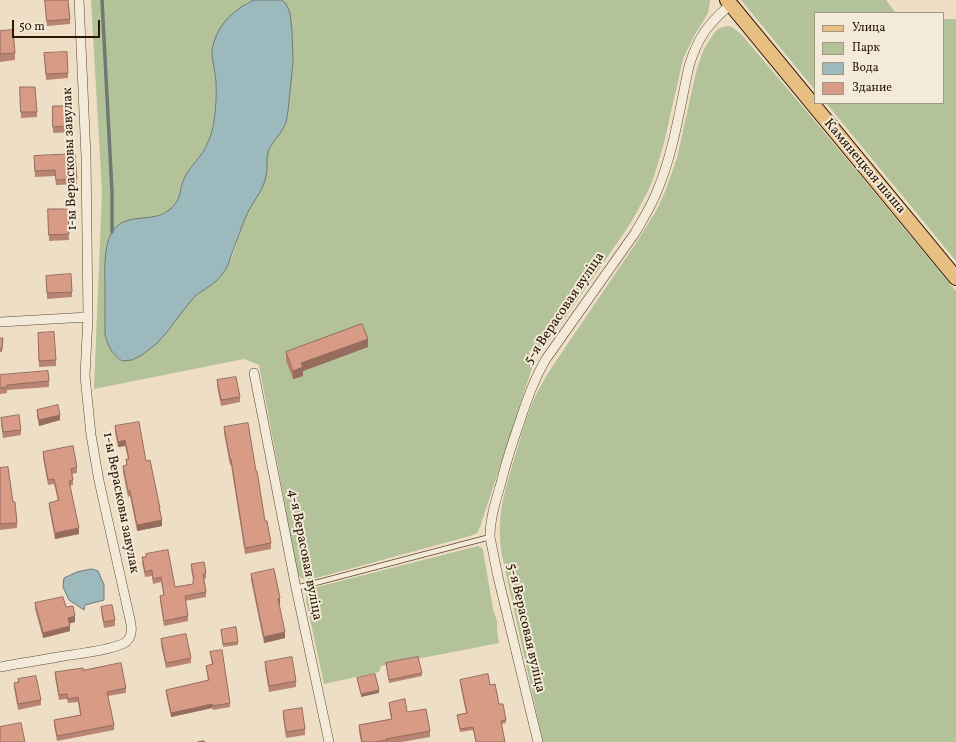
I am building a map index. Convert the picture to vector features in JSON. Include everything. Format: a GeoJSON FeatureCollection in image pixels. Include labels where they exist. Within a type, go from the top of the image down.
{"type":"FeatureCollection","features":[{"type":"Feature","properties":{"kind":"main road","name":"Камянецкая шаша"},"geometry":{"type":"LineString","coordinates":[[728,2],[956,278]]}},
{"type":"Feature","properties":{"kind":"street","name":"1-ы Верасковы завулак"},"geometry":{"type":"LineString","coordinates":[[0,667],[101,650],[127,642],[131,635],[131,626],[98,481],[91,436],[86,376],[88,317],[86,157],[79,0]]}},
{"type":"Feature","properties":{"kind":"street","name":"5-я Верасовая вуліца"},"geometry":{"type":"LineString","coordinates":[[538,742],[498,577],[490,537],[494,510],[506,463],[534,381],[546,359],[635,233],[648,212],[658,191],[666,168],[689,66],[694,52],[707,28],[728,2]]}},
{"type":"Feature","properties":{"kind":"street"},"geometry":{"type":"LineString","coordinates":[[0,322],[88,317]]}},
{"type":"Feature","properties":{"kind":"street","name":"4-я Верасовая вуліца"},"geometry":{"type":"LineString","coordinates":[[254,373],[296,588],[329,742]]}},
{"type":"Feature","properties":{"kind":"lane"},"geometry":{"type":"LineString","coordinates":[[296,588],[490,537]]}},
{"type":"Feature","properties":{"kind":"green space"},"geometry":{"type":"Polygon","coordinates":[[[91,0],[254,0],[245,4],[213,64],[216,79],[216,96],[210,139],[201,155],[188,171],[177,203],[169,211],[112,232],[107,246],[105,263],[105,334],[110,349],[122,361],[167,332],[196,295],[213,284],[232,257],[244,221],[267,170],[269,149],[286,123],[293,62],[292,30],[290,13],[286,4],[282,0],[710,0],[707,15],[694,36],[683,59],[664,143],[648,191],[632,221],[548,342],[529,351],[534,362],[477,533],[309,580],[304,579],[298,574],[259,365],[244,359],[94,389],[102,192],[91,0]]]}},
{"type":"Feature","properties":{"kind":"green space"},"geometry":{"type":"Polygon","coordinates":[[[741,0],[886,0],[895,12],[814,12],[814,89],[741,0]]]}},
{"type":"Feature","properties":{"kind":"green space"},"geometry":{"type":"Polygon","coordinates":[[[944,19],[956,19],[956,261],[827,104],[944,104],[944,19]]]}},
{"type":"Feature","properties":{"kind":"green space"},"geometry":{"type":"Polygon","coordinates":[[[728,26],[732,27],[741,34],[956,291],[956,742],[543,742],[501,548],[500,526],[502,505],[507,484],[528,414],[540,387],[656,211],[665,192],[677,158],[696,72],[703,51],[718,29],[728,26]]]}},
{"type":"Feature","properties":{"kind":"green space"},"geometry":{"type":"Polygon","coordinates":[[[478,546],[483,550],[493,609],[497,621],[499,643],[381,666],[379,672],[324,684],[306,600],[309,590],[478,546]]]}},
{"type":"Feature","properties":{"kind":"water"},"geometry":{"type":"Polygon","coordinates":[[[254,0],[282,0],[286,4],[290,13],[292,30],[293,62],[286,123],[269,149],[265,181],[249,210],[227,267],[221,276],[213,284],[196,295],[156,344],[142,355],[132,360],[122,361],[110,349],[105,334],[105,259],[109,238],[117,226],[124,222],[162,214],[173,207],[176,203],[183,181],[204,151],[213,127],[216,77],[212,58],[213,44],[220,28],[230,16],[247,3],[254,0]]]}},
{"type":"Feature","properties":{"kind":"water"},"geometry":{"type":"Polygon","coordinates":[[[92,569],[98,571],[104,585],[104,600],[85,605],[84,610],[69,600],[63,587],[64,578],[77,572],[92,569]]]}},
{"type":"Feature","properties":{"kind":"building"},"geometry":{"type":"Polygon","coordinates":[[[45,0],[68,0],[70,19],[47,21],[45,0]]]}},
{"type":"Feature","properties":{"kind":"building"},"geometry":{"type":"Polygon","coordinates":[[[13,30],[15,53],[0,54],[0,31],[13,30]]]}},
{"type":"Feature","properties":{"kind":"building"},"geometry":{"type":"Polygon","coordinates":[[[67,52],[68,73],[46,74],[44,53],[67,52]]]}},
{"type":"Feature","properties":{"kind":"building"},"geometry":{"type":"Polygon","coordinates":[[[20,87],[35,87],[37,112],[21,112],[20,87]]]}},
{"type":"Feature","properties":{"kind":"building"},"geometry":{"type":"Polygon","coordinates":[[[53,106],[72,106],[73,126],[53,127],[53,106]]]}},
{"type":"Feature","properties":{"kind":"building"},"geometry":{"type":"Polygon","coordinates":[[[75,154],[77,179],[56,180],[55,170],[35,171],[34,156],[75,154]]]}},
{"type":"Feature","properties":{"kind":"building"},"geometry":{"type":"Polygon","coordinates":[[[48,209],[68,209],[69,234],[49,235],[48,209]]]}},
{"type":"Feature","properties":{"kind":"building"},"geometry":{"type":"Polygon","coordinates":[[[71,274],[72,292],[47,293],[46,276],[71,274]]]}},
{"type":"Feature","properties":{"kind":"building"},"geometry":{"type":"Polygon","coordinates":[[[362,324],[368,339],[301,363],[303,367],[293,371],[286,352],[362,324]]]}},
{"type":"Feature","properties":{"kind":"building"},"geometry":{"type":"Polygon","coordinates":[[[54,332],[56,360],[39,361],[38,333],[54,332]]]}},
{"type":"Feature","properties":{"kind":"building"},"geometry":{"type":"Polygon","coordinates":[[[0,338],[3,338],[2,349],[0,349],[0,338]]]}},
{"type":"Feature","properties":{"kind":"building"},"geometry":{"type":"Polygon","coordinates":[[[48,371],[49,381],[7,385],[7,387],[0,388],[0,375],[48,371]]]}},
{"type":"Feature","properties":{"kind":"building"},"geometry":{"type":"Polygon","coordinates":[[[236,377],[240,397],[221,400],[217,380],[236,377]]]}},
{"type":"Feature","properties":{"kind":"building"},"geometry":{"type":"Polygon","coordinates":[[[58,405],[60,415],[39,420],[37,410],[58,405]]]}},
{"type":"Feature","properties":{"kind":"building"},"geometry":{"type":"Polygon","coordinates":[[[19,415],[21,430],[3,432],[1,418],[19,415]]]}},
{"type":"Feature","properties":{"kind":"building"},"geometry":{"type":"Polygon","coordinates":[[[139,422],[146,461],[150,460],[162,520],[137,525],[123,466],[127,465],[126,459],[129,459],[125,440],[118,442],[115,426],[139,422]]]}},
{"type":"Feature","properties":{"kind":"building"},"geometry":{"type":"Polygon","coordinates":[[[248,423],[265,521],[267,521],[271,543],[245,548],[231,459],[224,427],[248,423]]]}},
{"type":"Feature","properties":{"kind":"building"},"geometry":{"type":"Polygon","coordinates":[[[73,446],[77,467],[71,469],[73,480],[69,481],[79,528],[55,533],[49,503],[59,500],[54,479],[48,480],[43,452],[73,446]]]}},
{"type":"Feature","properties":{"kind":"building"},"geometry":{"type":"Polygon","coordinates":[[[8,467],[13,502],[15,502],[17,523],[0,524],[0,468],[8,467]]]}},
{"type":"Feature","properties":{"kind":"building"},"geometry":{"type":"Polygon","coordinates":[[[168,550],[175,587],[193,584],[194,579],[191,564],[204,562],[206,573],[203,574],[206,592],[185,596],[188,616],[164,621],[160,596],[164,595],[161,577],[153,579],[152,570],[145,572],[142,557],[146,557],[146,554],[168,550]]]}},
{"type":"Feature","properties":{"kind":"building"},"geometry":{"type":"Polygon","coordinates":[[[274,569],[280,598],[278,599],[285,632],[264,637],[251,574],[274,569]]]}},
{"type":"Feature","properties":{"kind":"building"},"geometry":{"type":"Polygon","coordinates":[[[63,597],[66,607],[73,606],[75,616],[68,618],[70,626],[43,633],[35,603],[63,597]]]}},
{"type":"Feature","properties":{"kind":"building"},"geometry":{"type":"Polygon","coordinates":[[[112,605],[115,620],[104,622],[101,607],[112,605]]]}},
{"type":"Feature","properties":{"kind":"building"},"geometry":{"type":"Polygon","coordinates":[[[236,627],[238,642],[223,644],[221,630],[236,627]]]}},
{"type":"Feature","properties":{"kind":"building"},"geometry":{"type":"Polygon","coordinates":[[[186,634],[191,658],[166,663],[161,639],[186,634]]]}},
{"type":"Feature","properties":{"kind":"building"},"geometry":{"type":"Polygon","coordinates":[[[222,650],[230,703],[213,706],[212,704],[171,713],[166,690],[209,680],[206,666],[213,664],[210,652],[222,650]]]}},
{"type":"Feature","properties":{"kind":"building"},"geometry":{"type":"Polygon","coordinates":[[[292,657],[296,681],[269,686],[265,662],[292,657]]]}},
{"type":"Feature","properties":{"kind":"building"},"geometry":{"type":"Polygon","coordinates":[[[418,657],[422,673],[389,680],[386,663],[418,657]]]}},
{"type":"Feature","properties":{"kind":"building"},"geometry":{"type":"Polygon","coordinates":[[[121,663],[126,688],[107,692],[114,725],[57,736],[54,720],[81,715],[78,697],[68,699],[67,694],[59,695],[55,672],[83,668],[83,670],[121,663]]]}},
{"type":"Feature","properties":{"kind":"building"},"geometry":{"type":"Polygon","coordinates":[[[375,674],[379,690],[361,694],[357,678],[375,674]]]}},
{"type":"Feature","properties":{"kind":"building"},"geometry":{"type":"Polygon","coordinates":[[[488,674],[490,685],[495,684],[499,704],[503,704],[506,720],[501,721],[505,742],[476,742],[473,727],[460,729],[457,715],[467,713],[460,680],[488,674]]]}},
{"type":"Feature","properties":{"kind":"building"},"geometry":{"type":"Polygon","coordinates":[[[36,676],[41,700],[18,704],[14,683],[19,682],[18,679],[36,676]]]}},
{"type":"Feature","properties":{"kind":"building"},"geometry":{"type":"Polygon","coordinates":[[[405,699],[407,712],[426,709],[430,731],[375,742],[362,742],[359,725],[392,719],[389,703],[405,699]]]}},
{"type":"Feature","properties":{"kind":"building"},"geometry":{"type":"Polygon","coordinates":[[[302,708],[305,729],[286,732],[283,711],[302,708]]]}},
{"type":"Feature","properties":{"kind":"building"},"geometry":{"type":"Polygon","coordinates":[[[21,723],[25,742],[0,742],[0,727],[21,723]]]}},
{"type":"Feature","properties":{"kind":"waterway"},"geometry":{"type":"LineString","coordinates":[[102,0],[112,192],[112,232]]}}]}
